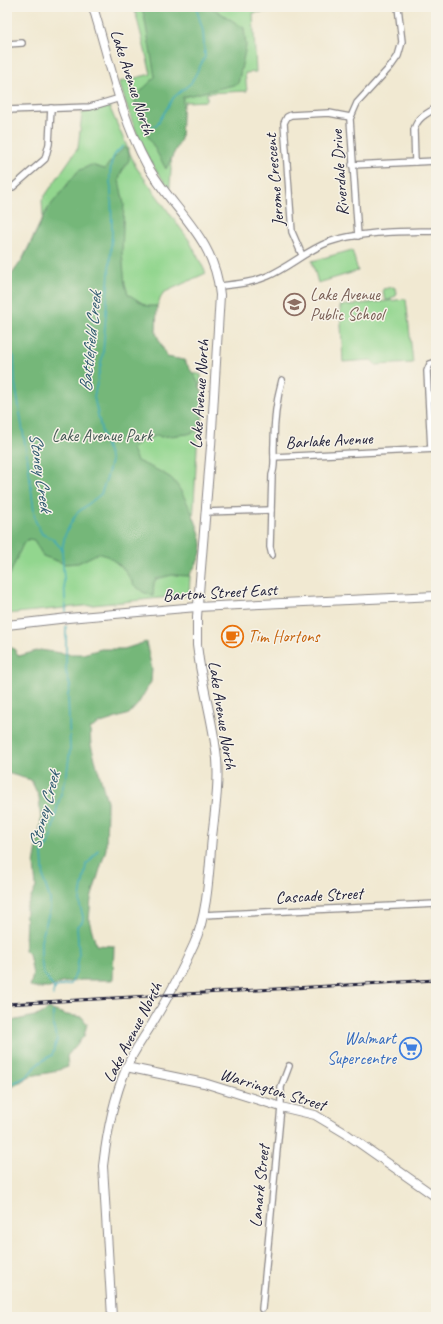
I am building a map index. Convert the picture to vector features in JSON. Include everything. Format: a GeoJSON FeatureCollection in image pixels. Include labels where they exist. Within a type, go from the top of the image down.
{"type":"FeatureCollection","features":[{"type":"Feature","properties":{"kind":"street","name":"Lake Avenue North"},"geometry":{"type":"LineString","coordinates":[[93,7],[120,98],[132,132],[148,166],[203,241],[214,264],[220,286],[220,312],[197,607],[197,645],[215,745],[217,779],[203,915],[194,945],[159,1012],[126,1067],[116,1096],[110,1121],[105,1149],[104,1166],[112,1317]]}},
{"type":"Feature","properties":{"kind":"street","name":"Riverdale Drive"},"geometry":{"type":"LineString","coordinates":[[358,236],[352,165],[350,117],[357,102],[391,66],[398,56],[402,42],[398,7]]}},
{"type":"Feature","properties":{"kind":"street"},"geometry":{"type":"LineString","coordinates":[[7,44],[22,43]]}},
{"type":"Feature","properties":{"kind":"street"},"geometry":{"type":"LineString","coordinates":[[7,110],[90,107],[120,98]]}},
{"type":"Feature","properties":{"kind":"street"},"geometry":{"type":"LineString","coordinates":[[7,189],[13,187],[44,159],[49,144],[51,108]]}},
{"type":"Feature","properties":{"kind":"street"},"geometry":{"type":"LineString","coordinates":[[415,162],[415,125],[421,117],[436,108]]}},
{"type":"Feature","properties":{"kind":"street","name":"Jerome Crescent"},"geometry":{"type":"LineString","coordinates":[[302,255],[292,232],[284,123],[287,117],[291,115],[329,113],[350,117]]}},
{"type":"Feature","properties":{"kind":"street"},"geometry":{"type":"LineString","coordinates":[[352,165],[436,161]]}},
{"type":"Feature","properties":{"kind":"street"},"geometry":{"type":"LineString","coordinates":[[220,286],[257,281],[269,276],[302,255],[329,242],[345,237],[436,231]]}},
{"type":"Feature","properties":{"kind":"street"},"geometry":{"type":"LineString","coordinates":[[433,449],[427,371],[430,364],[436,362]]}},
{"type":"Feature","properties":{"kind":"street"},"geometry":{"type":"LineString","coordinates":[[274,457],[278,394],[282,380]]}},
{"type":"Feature","properties":{"kind":"street","name":"Barlake Avenue"},"geometry":{"type":"LineString","coordinates":[[272,555],[270,547],[272,475],[275,465],[274,457],[433,449]]}},
{"type":"Feature","properties":{"kind":"street"},"geometry":{"type":"LineString","coordinates":[[205,512],[271,510]]}},
{"type":"Feature","properties":{"kind":"street","name":"Barton Street East"},"geometry":{"type":"LineString","coordinates":[[7,625],[68,618],[197,607],[436,596]]}},
{"type":"Feature","properties":{"kind":"street","name":"Cascade Street"},"geometry":{"type":"LineString","coordinates":[[203,915],[436,904]]}},
{"type":"Feature","properties":{"kind":"street","name":"Lanark Street"},"geometry":{"type":"LineString","coordinates":[[262,1309],[281,1087],[289,1066]]}},
{"type":"Feature","properties":{"kind":"street","name":"Warrington Street"},"geometry":{"type":"LineString","coordinates":[[126,1067],[204,1083],[280,1107],[315,1115],[346,1132],[436,1197]]}},
{"type":"Feature","properties":{"kind":"green space"},"geometry":{"type":"Polygon","coordinates":[[[134,7],[306,7],[253,13],[256,72],[245,73],[247,91],[207,93],[207,101],[185,102],[173,133],[170,188],[160,176],[145,151],[133,124],[119,82],[151,74],[134,7]]]}},
{"type":"Feature","properties":{"kind":"green space"},"geometry":{"type":"Polygon","coordinates":[[[141,7],[211,7],[244,28],[246,46],[238,84],[183,97],[181,139],[166,169],[144,129],[134,98],[155,77],[144,15],[141,7]]]}},
{"type":"Feature","properties":{"kind":"green space","name":"Lake Avenue Park"},"geometry":{"type":"Polygon","coordinates":[[[109,106],[136,167],[189,240],[206,273],[163,293],[147,327],[169,366],[201,375],[189,595],[7,614],[7,291],[43,217],[42,200],[78,148],[82,113],[109,106]]]}},
{"type":"Feature","properties":{"kind":"green space","name":"Lake Avenue Park"},"geometry":{"type":"Polygon","coordinates":[[[125,147],[129,153],[129,160],[121,173],[119,180],[124,204],[122,253],[125,284],[128,294],[147,306],[157,306],[156,333],[167,357],[184,360],[200,386],[204,401],[204,409],[199,430],[188,434],[160,437],[158,435],[141,441],[132,449],[137,461],[163,473],[171,478],[175,483],[190,509],[199,530],[202,545],[201,554],[189,576],[172,575],[156,579],[154,583],[153,596],[143,592],[134,585],[124,569],[109,557],[99,553],[78,563],[65,564],[43,556],[34,540],[29,539],[23,544],[7,581],[7,278],[10,277],[24,257],[47,210],[78,171],[91,165],[105,169],[125,147]]]}},
{"type":"Feature","properties":{"kind":"green space"},"geometry":{"type":"Polygon","coordinates":[[[352,250],[358,271],[318,283],[312,261],[352,250]]]}},
{"type":"Feature","properties":{"kind":"green space"},"geometry":{"type":"Polygon","coordinates":[[[393,287],[397,292],[396,296],[391,298],[391,300],[386,300],[383,289],[393,287]]]}},
{"type":"Feature","properties":{"kind":"green space"},"geometry":{"type":"Polygon","coordinates":[[[406,299],[413,363],[376,365],[371,360],[343,362],[340,306],[406,299]]]}},
{"type":"Feature","properties":{"kind":"green space"},"geometry":{"type":"Polygon","coordinates":[[[146,642],[152,669],[151,682],[138,704],[129,714],[98,724],[90,729],[91,745],[107,801],[107,806],[106,849],[91,899],[89,920],[96,945],[114,946],[113,980],[81,980],[61,983],[49,988],[37,988],[30,986],[33,975],[29,954],[25,950],[26,908],[36,887],[34,865],[41,822],[39,797],[31,780],[7,773],[7,645],[14,649],[19,656],[40,650],[68,654],[83,654],[101,649],[124,649],[146,642]]]}},
{"type":"Feature","properties":{"kind":"green space"},"geometry":{"type":"Polygon","coordinates":[[[49,1009],[67,1015],[82,1017],[87,1024],[84,1036],[67,1056],[68,1067],[53,1072],[30,1076],[7,1089],[7,1022],[39,1015],[49,1009]]]}},
{"type":"Feature","properties":{"kind":"waterway","name":"Battlefield Creek"},"geometry":{"type":"LineString","coordinates":[[145,126],[156,126],[174,97],[191,83],[205,57],[203,31],[196,7]]}},
{"type":"Feature","properties":{"kind":"waterway","name":"Battlefield Creek"},"geometry":{"type":"LineString","coordinates":[[66,612],[62,550],[65,535],[77,513],[101,494],[111,461],[102,433],[94,397],[103,353],[112,233],[110,181],[111,167],[114,156],[123,146]]}},
{"type":"Feature","properties":{"kind":"waterway","name":"Stoney Creek"},"geometry":{"type":"LineString","coordinates":[[7,351],[10,351],[14,357],[15,383],[28,462],[35,520],[42,534],[53,539],[62,549]]}},
{"type":"Feature","properties":{"kind":"waterway","name":"Stoney Creek"},"geometry":{"type":"LineString","coordinates":[[53,995],[54,988],[43,973],[41,958],[41,941],[50,909],[50,899],[44,881],[42,853],[50,841],[58,804],[67,773],[70,750],[68,695],[70,686],[66,672],[66,626]]}},
{"type":"Feature","properties":{"kind":"waterway"},"geometry":{"type":"LineString","coordinates":[[54,990],[56,987],[71,984],[77,970],[79,956],[77,926],[82,923],[83,920],[80,906],[81,890],[86,864],[98,850]]}},
{"type":"Feature","properties":{"kind":"waterway","name":"Stoney Creek"},"geometry":{"type":"LineString","coordinates":[[7,1086],[26,1077],[39,1063],[52,1055],[57,1040],[53,1026],[53,1012]]}},
{"type":"Feature","properties":{"kind":"railway"},"geometry":{"type":"LineString","coordinates":[[7,1004],[436,980]]}},
{"type":"Feature","properties":{"kind":"place","name":"Lake Avenue Public School"},"geometry":{"type":"Point","coordinates":[295,304]}},
{"type":"Feature","properties":{"kind":"place","name":"Tim Hortons"},"geometry":{"type":"Point","coordinates":[233,636]}},
{"type":"Feature","properties":{"kind":"place","name":"Walmart Supercentre"},"geometry":{"type":"Point","coordinates":[411,1048]}}]}
